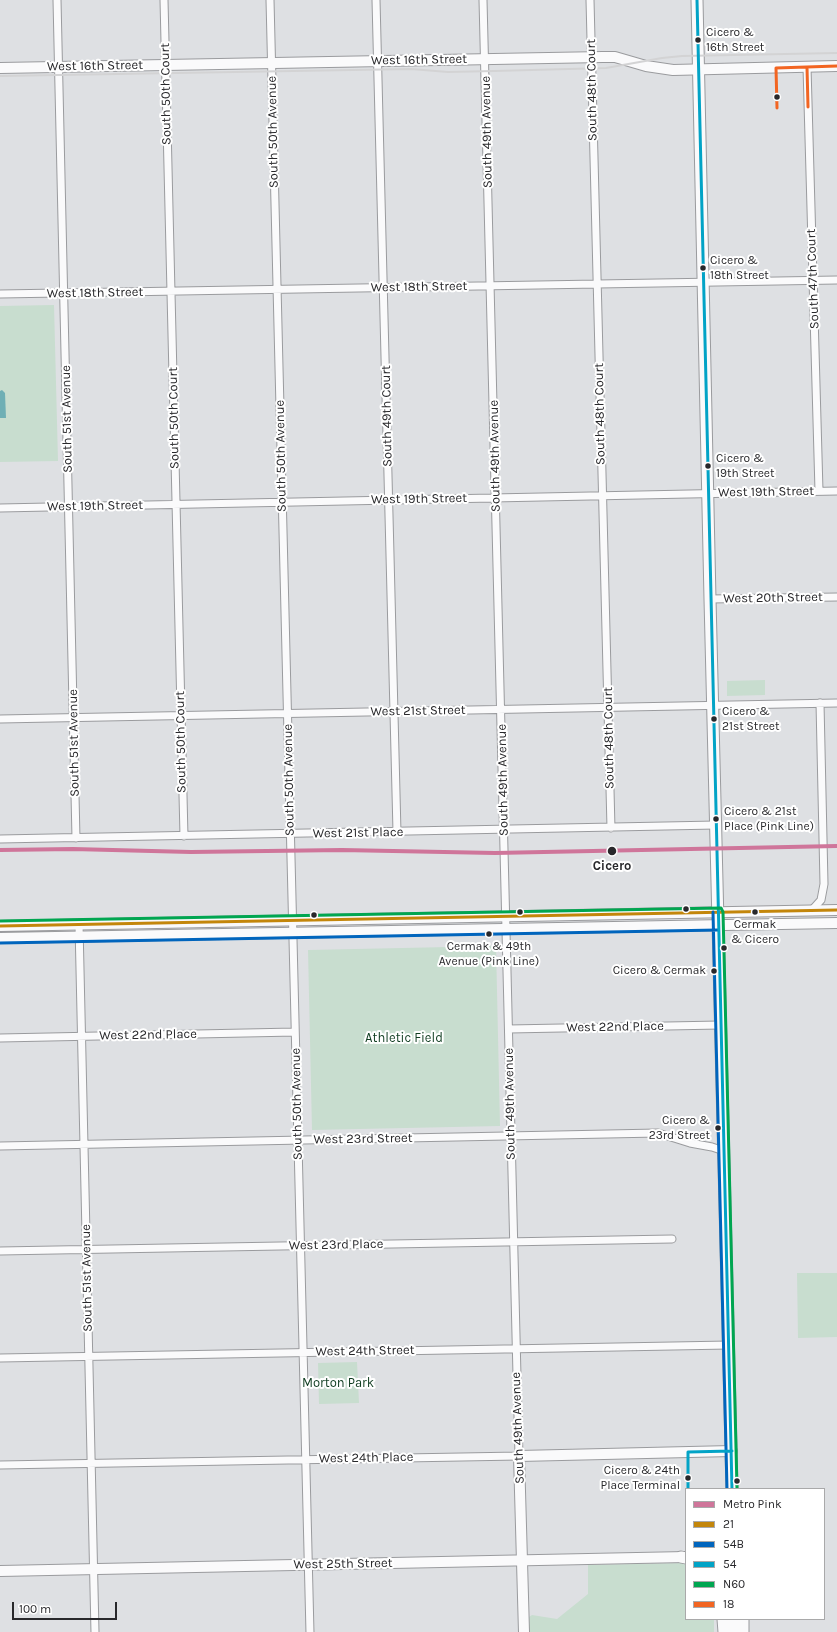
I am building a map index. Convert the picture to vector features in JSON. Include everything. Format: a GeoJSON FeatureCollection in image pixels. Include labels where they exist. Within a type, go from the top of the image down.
{"type":"FeatureCollection","features":[{"type":"Feature","properties":{"kind":"main road"},"geometry":{"type":"LineString","coordinates":[[697,0],[732,1488]]}},
{"type":"Feature","properties":{"kind":"main road"},"geometry":{"type":"LineString","coordinates":[[723,1620],[724,1632]]}},
{"type":"Feature","properties":{"kind":"main road"},"geometry":{"type":"LineString","coordinates":[[734,1620],[734,1632]]}},
{"type":"Feature","properties":{"kind":"main road"},"geometry":{"type":"LineString","coordinates":[[743,1620],[743,1632]]}},
{"type":"Feature","properties":{"kind":"street","name":"South 51st Avenue"},"geometry":{"type":"LineString","coordinates":[[57,0],[76,838]]}},
{"type":"Feature","properties":{"kind":"street","name":"South 50th Court"},"geometry":{"type":"LineString","coordinates":[[164,0],[184,836]]}},
{"type":"Feature","properties":{"kind":"street","name":"South 50th Avenue"},"geometry":{"type":"LineString","coordinates":[[270,0],[310,1632]]}},
{"type":"Feature","properties":{"kind":"street","name":"South 49th Court"},"geometry":{"type":"LineString","coordinates":[[376,0],[397,832]]}},
{"type":"Feature","properties":{"kind":"street","name":"South 49th Avenue"},"geometry":{"type":"LineString","coordinates":[[483,0],[505,830],[513,1242],[524,1632]]}},
{"type":"Feature","properties":{"kind":"street","name":"South 48th Court"},"geometry":{"type":"LineString","coordinates":[[590,0],[611,828]]}},
{"type":"Feature","properties":{"kind":"street","name":"West 16th Street"},"geometry":{"type":"LineString","coordinates":[[0,68],[592,57],[615,57],[646,66],[661,68],[699,69],[837,66]]}},
{"type":"Feature","properties":{"kind":"street","name":"South 47th Court"},"geometry":{"type":"LineString","coordinates":[[807,67],[819,491]]}},
{"type":"Feature","properties":{"kind":"street","name":"West 18th Street"},"geometry":{"type":"LineString","coordinates":[[0,294],[837,280]]}},
{"type":"Feature","properties":{"kind":"street","name":"West 19th Street"},"geometry":{"type":"LineString","coordinates":[[0,508],[837,491]]}},
{"type":"Feature","properties":{"kind":"street","name":"West 20th Street"},"geometry":{"type":"LineString","coordinates":[[710,599],[837,597]]}},
{"type":"Feature","properties":{"kind":"street","name":"West 21st Street"},"geometry":{"type":"LineString","coordinates":[[0,719],[837,703]]}},
{"type":"Feature","properties":{"kind":"street"},"geometry":{"type":"LineString","coordinates":[[812,910],[821,900],[824,884],[820,704]]}},
{"type":"Feature","properties":{"kind":"street","name":"West 21st Place"},"geometry":{"type":"LineString","coordinates":[[0,839],[716,825]]}},
{"type":"Feature","properties":{"kind":"street"},"geometry":{"type":"LineString","coordinates":[[0,926],[837,910]]}},
{"type":"Feature","properties":{"kind":"street"},"geometry":{"type":"LineString","coordinates":[[0,938],[837,924]]}},
{"type":"Feature","properties":{"kind":"street","name":"South 51st Avenue"},"geometry":{"type":"LineString","coordinates":[[78,925],[95,1632]]}},
{"type":"Feature","properties":{"kind":"street","name":"West 22nd Place"},"geometry":{"type":"LineString","coordinates":[[509,1029],[720,1025]]}},
{"type":"Feature","properties":{"kind":"street","name":"West 22nd Place"},"geometry":{"type":"LineString","coordinates":[[0,1038],[295,1032]]}},
{"type":"Feature","properties":{"kind":"street","name":"West 23rd Street"},"geometry":{"type":"LineString","coordinates":[[0,1146],[658,1133],[690,1143],[724,1150]]}},
{"type":"Feature","properties":{"kind":"street","name":"West 23rd Place"},"geometry":{"type":"LineString","coordinates":[[0,1251],[672,1239]]}},
{"type":"Feature","properties":{"kind":"street","name":"West 24th Street"},"geometry":{"type":"LineString","coordinates":[[0,1358],[729,1345]]}},
{"type":"Feature","properties":{"kind":"street","name":"West 24th Place"},"geometry":{"type":"LineString","coordinates":[[0,1465],[732,1451]]}},
{"type":"Feature","properties":{"kind":"street","name":"West 25th Street"},"geometry":{"type":"LineString","coordinates":[[0,1571],[684,1558]]}},
{"type":"Feature","properties":{"kind":"green space"},"geometry":{"type":"Polygon","coordinates":[[[54,305],[58,461],[0,462],[0,306],[54,305]]]}},
{"type":"Feature","properties":{"kind":"green space"},"geometry":{"type":"Polygon","coordinates":[[[765,680],[765,695],[727,696],[727,681],[765,680]]]}},
{"type":"Feature","properties":{"kind":"green space","name":"Athletic Field"},"geometry":{"type":"Polygon","coordinates":[[[496,946],[500,1126],[312,1130],[308,950],[496,946]]]}},
{"type":"Feature","properties":{"kind":"green space"},"geometry":{"type":"Polygon","coordinates":[[[797,1273],[837,1273],[837,1337],[798,1338],[797,1273]]]}},
{"type":"Feature","properties":{"kind":"green space","name":"Morton Park"},"geometry":{"type":"Polygon","coordinates":[[[357,1362],[359,1403],[319,1404],[318,1363],[357,1362]]]}},
{"type":"Feature","properties":{"kind":"green space"},"geometry":{"type":"Polygon","coordinates":[[[685,1564],[685,1620],[714,1620],[714,1632],[529,1632],[529,1617],[532,1615],[557,1619],[588,1594],[588,1565],[685,1564]]]}},
{"type":"Feature","properties":{"kind":"water"},"geometry":{"type":"Polygon","coordinates":[[[2,390],[5,393],[6,418],[0,418],[0,391],[2,390]]]}},
{"type":"Feature","properties":{"kind":"railway"},"geometry":{"type":"LineString","coordinates":[[0,76],[411,69],[448,72],[606,68],[682,56],[837,53]]}},
{"type":"Feature","properties":{"kind":"metro line","name":"Pink"},"geometry":{"type":"LineString","coordinates":[[0,850],[73,849],[191,852],[342,850],[495,853],[837,846]]}},
{"type":"Feature","properties":{"kind":"transit line","name":"54"},"geometry":{"type":"LineString","coordinates":[[697,0],[732,1488]]}},
{"type":"Feature","properties":{"kind":"transit line","name":"18"},"geometry":{"type":"LineString","coordinates":[[776,68],[837,66]]}},
{"type":"Feature","properties":{"kind":"transit line","name":"18"},"geometry":{"type":"LineString","coordinates":[[807,67],[808,107]]}},
{"type":"Feature","properties":{"kind":"transit line","name":"18"},"geometry":{"type":"LineString","coordinates":[[776,68],[777,108]]}},
{"type":"Feature","properties":{"kind":"transit line","name":"N60"},"geometry":{"type":"LineString","coordinates":[[0,921],[721,908],[723,912],[737,1488]]}},
{"type":"Feature","properties":{"kind":"transit line","name":"21"},"geometry":{"type":"LineString","coordinates":[[0,926],[837,910]]}},
{"type":"Feature","properties":{"kind":"transit line","name":"54B"},"geometry":{"type":"LineString","coordinates":[[713,912],[727,1488]]}},
{"type":"Feature","properties":{"kind":"transit line","name":"54B"},"geometry":{"type":"LineString","coordinates":[[0,943],[718,930]]}},
{"type":"Feature","properties":{"kind":"transit line","name":"54"},"geometry":{"type":"LineString","coordinates":[[688,1488],[688,1452],[732,1451]]}},
{"type":"Feature","properties":{"kind":"place","name":"Cicero & 16th Street"},"geometry":{"type":"Point","coordinates":[698,40]}},
{"type":"Feature","properties":{"kind":"place","name":"Cicero & 18th Street"},"geometry":{"type":"Point","coordinates":[703,268]}},
{"type":"Feature","properties":{"kind":"place","name":"Cicero & 19th Street"},"geometry":{"type":"Point","coordinates":[708,466]}},
{"type":"Feature","properties":{"kind":"place","name":"Cicero & 21st Street"},"geometry":{"type":"Point","coordinates":[714,719]}},
{"type":"Feature","properties":{"kind":"place","name":"Cicero & 21st Place (Pink Line)"},"geometry":{"type":"Point","coordinates":[716,819]}},
{"type":"Feature","properties":{"kind":"place","name":"Cicero"},"geometry":{"type":"Point","coordinates":[612,851]}},
{"type":"Feature","properties":{"kind":"place","name":"Cermak & Cicero"},"geometry":{"type":"Point","coordinates":[755,912]}},
{"type":"Feature","properties":{"kind":"place","name":"Cermak & 49th Avenue (Pink Line)"},"geometry":{"type":"Point","coordinates":[489,934]}},
{"type":"Feature","properties":{"kind":"place","name":"Cicero & Cermak"},"geometry":{"type":"Point","coordinates":[714,971]}},
{"type":"Feature","properties":{"kind":"place","name":"Cicero & 23rd Street"},"geometry":{"type":"Point","coordinates":[718,1128]}},
{"type":"Feature","properties":{"kind":"place","name":"Cicero & 24th Place Terminal"},"geometry":{"type":"Point","coordinates":[688,1478]}}]}
